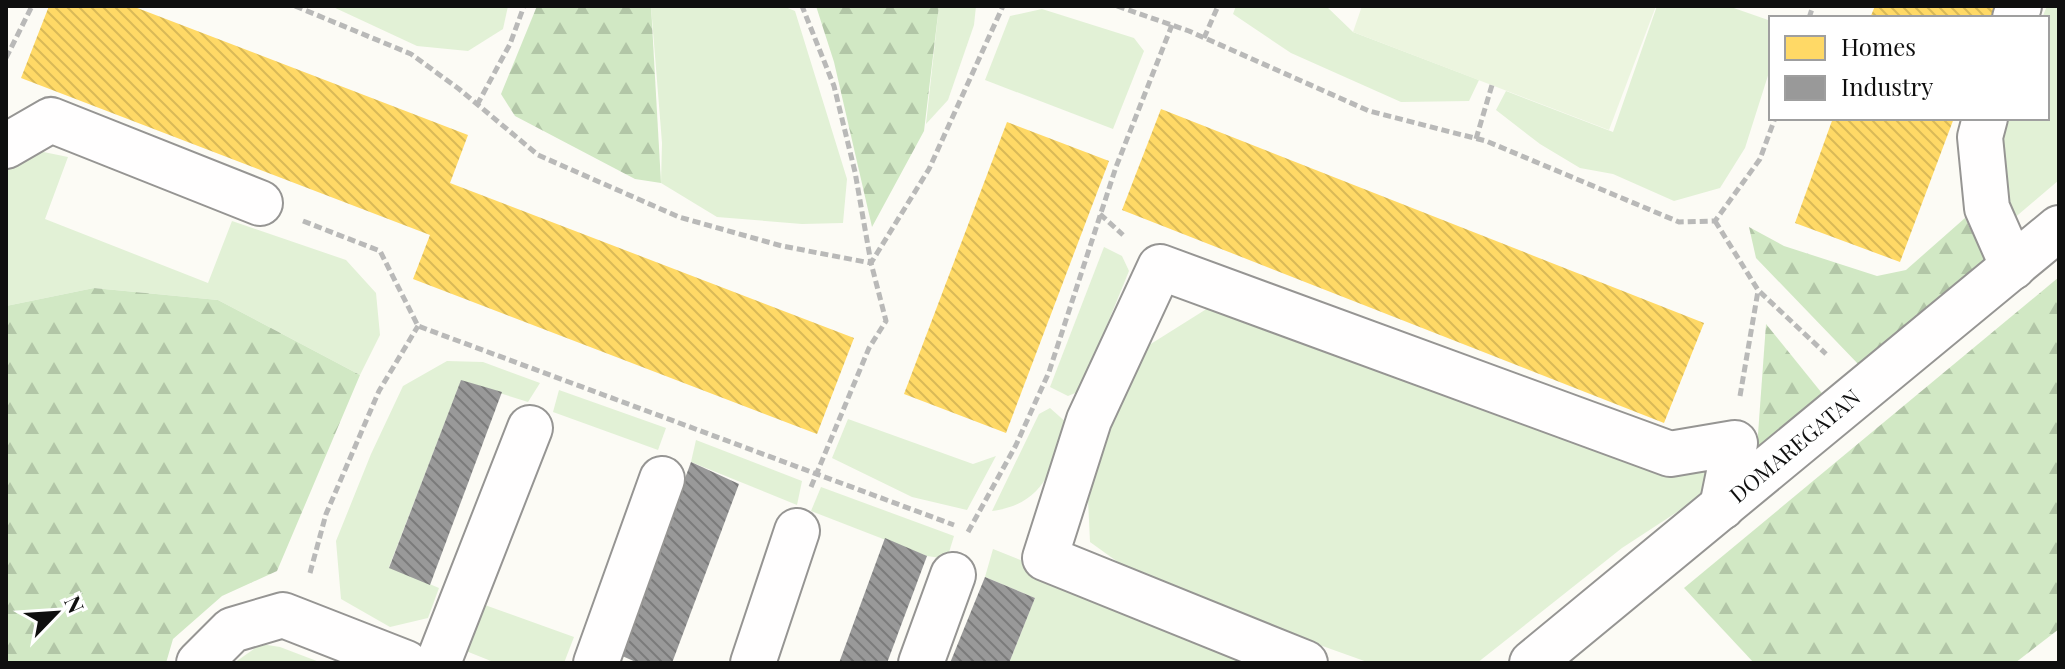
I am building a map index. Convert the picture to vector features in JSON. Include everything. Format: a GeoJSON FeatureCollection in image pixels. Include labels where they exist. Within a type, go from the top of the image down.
{"type":"FeatureCollection","features":[{"type":"Feature","properties":{"kind":"street"},"geometry":{"type":"LineString","coordinates":[[6,146],[51,120],[260,203]]}},
{"type":"Feature","properties":{"kind":"street"},"geometry":{"type":"LineString","coordinates":[[1984,120],[1980,137],[1987,208],[2013,267]]}},
{"type":"Feature","properties":{"kind":"street","name":"DOMAREGATAN"},"geometry":{"type":"LineString","coordinates":[[1532,663],[2059,228]]}},
{"type":"Feature","properties":{"kind":"street"},"geometry":{"type":"LineString","coordinates":[[1305,663],[1045,558],[1089,420],[1160,267],[1670,454],[1735,443],[1722,507]]}},
{"type":"Feature","properties":{"kind":"street"},"geometry":{"type":"LineString","coordinates":[[438,663],[530,428]]}},
{"type":"Feature","properties":{"kind":"street"},"geometry":{"type":"LineString","coordinates":[[596,663],[662,479]]}},
{"type":"Feature","properties":{"kind":"street"},"geometry":{"type":"LineString","coordinates":[[753,663],[797,531]]}},
{"type":"Feature","properties":{"kind":"street"},"geometry":{"type":"LineString","coordinates":[[921,663],[953,575]]}},
{"type":"Feature","properties":{"kind":"street"},"geometry":{"type":"LineString","coordinates":[[199,663],[232,630],[283,615],[406,663]]}},
{"type":"Feature","properties":{"kind":"path"},"geometry":{"type":"LineString","coordinates":[[6,58],[32,6]]}},
{"type":"Feature","properties":{"kind":"path"},"geometry":{"type":"LineString","coordinates":[[295,6],[411,54],[538,155],[679,217],[782,246],[871,263]]}},
{"type":"Feature","properties":{"kind":"path"},"geometry":{"type":"LineString","coordinates":[[477,105],[510,44],[524,6]]}},
{"type":"Feature","properties":{"kind":"path"},"geometry":{"type":"LineString","coordinates":[[802,6],[834,86],[886,321],[869,348],[815,473]]}},
{"type":"Feature","properties":{"kind":"path"},"geometry":{"type":"LineString","coordinates":[[871,263],[929,169],[1003,6]]}},
{"type":"Feature","properties":{"kind":"path"},"geometry":{"type":"LineString","coordinates":[[1117,6],[1204,38],[1369,111],[1476,139],[1679,222],[1715,221]]}},
{"type":"Feature","properties":{"kind":"path"},"geometry":{"type":"LineString","coordinates":[[1204,38],[1218,6]]}},
{"type":"Feature","properties":{"kind":"path"},"geometry":{"type":"LineString","coordinates":[[969,530],[1016,445],[1049,372],[1116,167],[1172,25]]}},
{"type":"Feature","properties":{"kind":"path"},"geometry":{"type":"LineString","coordinates":[[1476,139],[1492,85]]}},
{"type":"Feature","properties":{"kind":"path"},"geometry":{"type":"LineString","coordinates":[[1715,221],[1760,159],[1774,120]]}},
{"type":"Feature","properties":{"kind":"path"},"geometry":{"type":"LineString","coordinates":[[260,203],[380,251],[418,326],[1045,558]]}},
{"type":"Feature","properties":{"kind":"path"},"geometry":{"type":"LineString","coordinates":[[1715,221],[1758,290],[1864,390]]}},
{"type":"Feature","properties":{"kind":"path"},"geometry":{"type":"LineString","coordinates":[[1735,443],[1758,290]]}},
{"type":"Feature","properties":{"kind":"path"},"geometry":{"type":"LineString","coordinates":[[296,620],[326,514],[379,391],[418,326]]}},
{"type":"Feature","properties":{"kind":"green space"},"geometry":{"type":"Polygon","coordinates":[[[331,6],[508,6],[503,29],[468,51],[417,46],[331,6]]]}},
{"type":"Feature","properties":{"kind":"green space"},"geometry":{"type":"Polygon","coordinates":[[[537,6],[651,6],[661,183],[635,179],[515,116],[501,94],[537,6]]]}},
{"type":"Feature","properties":{"kind":"green space"},"geometry":{"type":"Polygon","coordinates":[[[651,6],[783,6],[795,11],[847,179],[843,223],[802,224],[717,217],[661,183],[662,143],[651,6]]]}},
{"type":"Feature","properties":{"kind":"green space"},"geometry":{"type":"Polygon","coordinates":[[[816,6],[939,6],[924,131],[872,227],[834,62],[816,6]]]}},
{"type":"Feature","properties":{"kind":"green space"},"geometry":{"type":"Polygon","coordinates":[[[939,6],[976,6],[974,25],[948,100],[926,124],[939,6]]]}},
{"type":"Feature","properties":{"kind":"green space"},"geometry":{"type":"Polygon","coordinates":[[[1236,6],[1326,6],[1353,32],[1479,80],[1469,101],[1401,102],[1291,53],[1233,14],[1236,6]]]}},
{"type":"Feature","properties":{"kind":"green space"},"geometry":{"type":"Polygon","coordinates":[[[1362,6],[1656,6],[1609,130],[1353,32],[1362,6]]]}},
{"type":"Feature","properties":{"kind":"green space"},"geometry":{"type":"Polygon","coordinates":[[[1657,6],[1728,6],[1769,20],[1769,72],[1745,148],[1720,188],[1674,201],[1613,174],[1580,168],[1540,144],[1496,110],[1506,91],[1613,132],[1657,6]]]}},
{"type":"Feature","properties":{"kind":"green space"},"geometry":{"type":"Polygon","coordinates":[[[2047,6],[2059,8],[2059,180],[2012,220],[1994,164],[1998,120],[2049,120],[2049,16],[2043,16],[2047,6]]]}},
{"type":"Feature","properties":{"kind":"green space"},"geometry":{"type":"Polygon","coordinates":[[[1042,9],[1134,38],[1144,51],[1113,129],[985,80],[1010,16],[1042,9]]]}},
{"type":"Feature","properties":{"kind":"green space"},"geometry":{"type":"Polygon","coordinates":[[[29,149],[68,157],[45,219],[208,283],[232,221],[346,260],[376,293],[380,335],[360,375],[218,300],[94,288],[6,306],[6,162],[29,149]]]}},
{"type":"Feature","properties":{"kind":"green space"},"geometry":{"type":"Polygon","coordinates":[[[1965,218],[1986,261],[1860,366],[1756,258],[1749,227],[1784,246],[1877,276],[1906,270],[1965,218]]]}},
{"type":"Feature","properties":{"kind":"green space"},"geometry":{"type":"Polygon","coordinates":[[[1104,247],[1122,256],[1129,271],[1080,391],[1068,396],[1050,387],[1104,247]]]}},
{"type":"Feature","properties":{"kind":"green space"},"geometry":{"type":"Polygon","coordinates":[[[2059,277],[2059,629],[2015,663],[1754,663],[1684,588],[2059,277]]]}},
{"type":"Feature","properties":{"kind":"green space"},"geometry":{"type":"Polygon","coordinates":[[[94,288],[218,300],[360,375],[277,571],[222,596],[173,639],[166,663],[6,663],[6,306],[94,288]]]}},
{"type":"Feature","properties":{"kind":"green space"},"geometry":{"type":"Polygon","coordinates":[[[1216,303],[1721,457],[1723,482],[1622,548],[1477,663],[1370,663],[1147,583],[1090,542],[1087,477],[1138,352],[1216,303]]]}},
{"type":"Feature","properties":{"kind":"green space"},"geometry":{"type":"Polygon","coordinates":[[[1766,324],[1825,397],[1757,448],[1766,324]]]}},
{"type":"Feature","properties":{"kind":"green space"},"geometry":{"type":"Polygon","coordinates":[[[447,361],[483,362],[540,383],[528,402],[461,381],[389,567],[439,588],[428,618],[390,627],[341,599],[336,541],[403,386],[447,361]]]}},
{"type":"Feature","properties":{"kind":"green space"},"geometry":{"type":"Polygon","coordinates":[[[559,390],[666,428],[658,450],[553,412],[559,390]]]}},
{"type":"Feature","properties":{"kind":"green space"},"geometry":{"type":"Polygon","coordinates":[[[1050,408],[1068,424],[1051,469],[1035,492],[1024,501],[992,511],[1039,414],[1050,408]]]}},
{"type":"Feature","properties":{"kind":"green space"},"geometry":{"type":"Polygon","coordinates":[[[848,419],[973,464],[996,456],[967,510],[912,497],[832,458],[848,419]]]}},
{"type":"Feature","properties":{"kind":"green space"},"geometry":{"type":"Polygon","coordinates":[[[696,440],[802,481],[797,505],[691,462],[696,440]]]}},
{"type":"Feature","properties":{"kind":"green space"},"geometry":{"type":"Polygon","coordinates":[[[821,487],[954,536],[947,559],[927,556],[811,511],[821,487]]]}},
{"type":"Feature","properties":{"kind":"green space"},"geometry":{"type":"Polygon","coordinates":[[[993,549],[1278,663],[1009,663],[1035,598],[985,577],[993,549]]]}},
{"type":"Feature","properties":{"kind":"green space"},"geometry":{"type":"Polygon","coordinates":[[[482,604],[574,637],[564,663],[496,663],[466,651],[482,604]]]}},
{"type":"Feature","properties":{"kind":"green space"},"geometry":{"type":"Polygon","coordinates":[[[261,644],[280,647],[322,663],[234,663],[261,644]]]}},
{"type":"Feature","properties":{"kind":"building: Homes"},"geometry":{"type":"Polygon","coordinates":[[[49,6],[132,6],[468,135],[450,183],[854,338],[817,434],[413,279],[430,235],[21,78],[49,6]]]}},
{"type":"Feature","properties":{"kind":"building: Homes"},"geometry":{"type":"Polygon","coordinates":[[[1875,6],[1995,6],[1992,16],[1871,16],[1875,6]]]}},
{"type":"Feature","properties":{"kind":"building: Homes"},"geometry":{"type":"Polygon","coordinates":[[[1161,109],[1704,323],[1664,423],[1122,210],[1161,109]]]}},
{"type":"Feature","properties":{"kind":"building: Homes"},"geometry":{"type":"Polygon","coordinates":[[[1832,120],[1953,120],[1900,262],[1795,223],[1832,120]]]}},
{"type":"Feature","properties":{"kind":"building: Homes"},"geometry":{"type":"Polygon","coordinates":[[[1007,122],[1109,161],[1006,433],[904,394],[1007,122]]]}},
{"type":"Feature","properties":{"kind":"building: Industry"},"geometry":{"type":"Polygon","coordinates":[[[461,380],[502,392],[430,585],[389,568],[461,380]]]}},
{"type":"Feature","properties":{"kind":"building: Industry"},"geometry":{"type":"Polygon","coordinates":[[[691,462],[739,484],[672,663],[638,663],[620,655],[691,462]]]}},
{"type":"Feature","properties":{"kind":"building: Industry"},"geometry":{"type":"Polygon","coordinates":[[[885,538],[927,556],[887,663],[839,663],[885,538]]]}},
{"type":"Feature","properties":{"kind":"building: Industry"},"geometry":{"type":"Polygon","coordinates":[[[985,577],[1035,598],[1009,663],[950,663],[985,577]]]}}]}
